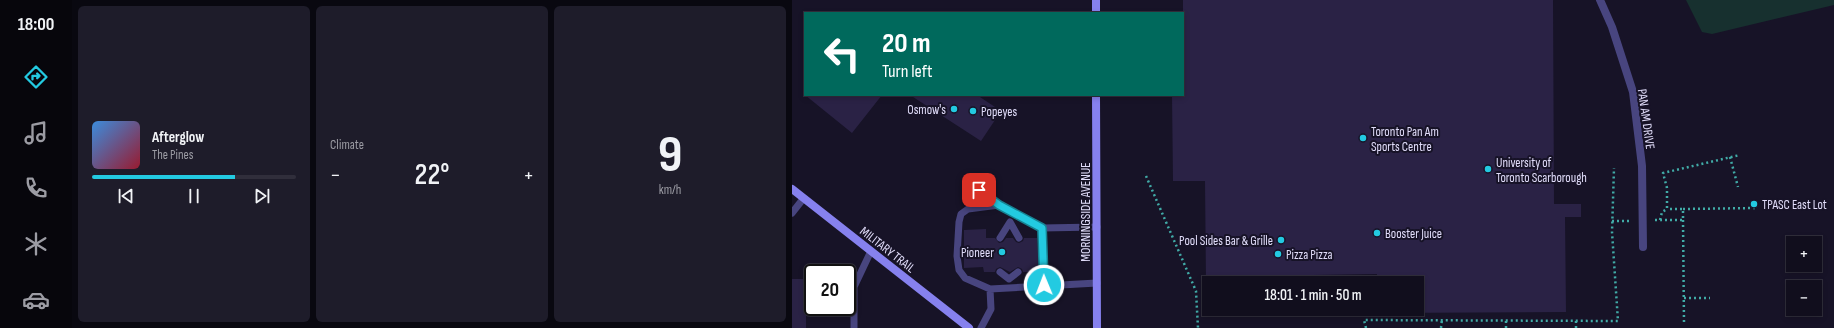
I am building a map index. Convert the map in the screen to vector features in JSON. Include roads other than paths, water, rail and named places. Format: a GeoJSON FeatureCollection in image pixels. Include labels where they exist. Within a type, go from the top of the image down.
{"type":"FeatureCollection","features":[{"type":"Feature","properties":{"kind":"main road"},"geometry":{"type":"LineString","coordinates":[[1096,0],[1096,12]]}},
{"type":"Feature","properties":{"kind":"main road","name":"MORNINGSIDE AVENUE"},"geometry":{"type":"LineString","coordinates":[[1096,96],[1097,328]]}},
{"type":"Feature","properties":{"kind":"main road","name":"MILITARY TRAIL"},"geometry":{"type":"LineString","coordinates":[[792,189],[969,328]]}},
{"type":"Feature","properties":{"kind":"street","name":"PAN AM DRIVE"},"geometry":{"type":"LineString","coordinates":[[1600,0],[1612,27],[1633,92],[1642,166],[1643,247]]}},
{"type":"Feature","properties":{"kind":"lane"},"geometry":{"type":"LineString","coordinates":[[979,190],[999,205],[1042,228],[1097,227]]}},
{"type":"Feature","properties":{"kind":"lane"},"geometry":{"type":"LineString","coordinates":[[792,213],[803,199]]}},
{"type":"Feature","properties":{"kind":"lane"},"geometry":{"type":"LineString","coordinates":[[999,205],[968,209],[961,214],[959,222],[957,256],[959,270],[965,278],[990,289],[1097,283]]}},
{"type":"Feature","properties":{"kind":"lane"},"geometry":{"type":"LineString","coordinates":[[1010,211],[1010,222],[1019,238]]}},
{"type":"Feature","properties":{"kind":"lane"},"geometry":{"type":"LineString","coordinates":[[1000,238],[1010,222]]}},
{"type":"Feature","properties":{"kind":"lane"},"geometry":{"type":"LineString","coordinates":[[1042,228],[1044,285]]}},
{"type":"Feature","properties":{"kind":"lane"},"geometry":{"type":"LineString","coordinates":[[854,328],[854,287],[872,251]]}},
{"type":"Feature","properties":{"kind":"lane"},"geometry":{"type":"LineString","coordinates":[[1000,272],[1009,279],[1010,288]]}},
{"type":"Feature","properties":{"kind":"lane"},"geometry":{"type":"LineString","coordinates":[[1009,279],[1018,272]]}},
{"type":"Feature","properties":{"kind":"lane"},"geometry":{"type":"LineString","coordinates":[[981,328],[991,309],[990,289]]}},
{"type":"Feature","properties":{"kind":"place","name":"Osmow's"},"geometry":{"type":"Point","coordinates":[954,109]}},
{"type":"Feature","properties":{"kind":"place","name":"Popeyes"},"geometry":{"type":"Point","coordinates":[973,111]}},
{"type":"Feature","properties":{"kind":"place","name":"Toronto Pan Am Sports Centre"},"geometry":{"type":"Point","coordinates":[1363,138]}},
{"type":"Feature","properties":{"kind":"place","name":"University of Toronto Scarborough"},"geometry":{"type":"Point","coordinates":[1488,169]}},
{"type":"Feature","properties":{"kind":"place","name":"TPASC East Lot"},"geometry":{"type":"Point","coordinates":[1754,204]}},
{"type":"Feature","properties":{"kind":"place","name":"Booster Juice"},"geometry":{"type":"Point","coordinates":[1377,233]}},
{"type":"Feature","properties":{"kind":"place","name":"Pool Sides Bar & Grille"},"geometry":{"type":"Point","coordinates":[1281,240]}},
{"type":"Feature","properties":{"kind":"place","name":"Pioneer"},"geometry":{"type":"Point","coordinates":[1002,252]}},
{"type":"Feature","properties":{"kind":"place","name":"Pizza Pizza"},"geometry":{"type":"Point","coordinates":[1278,254]}}]}
